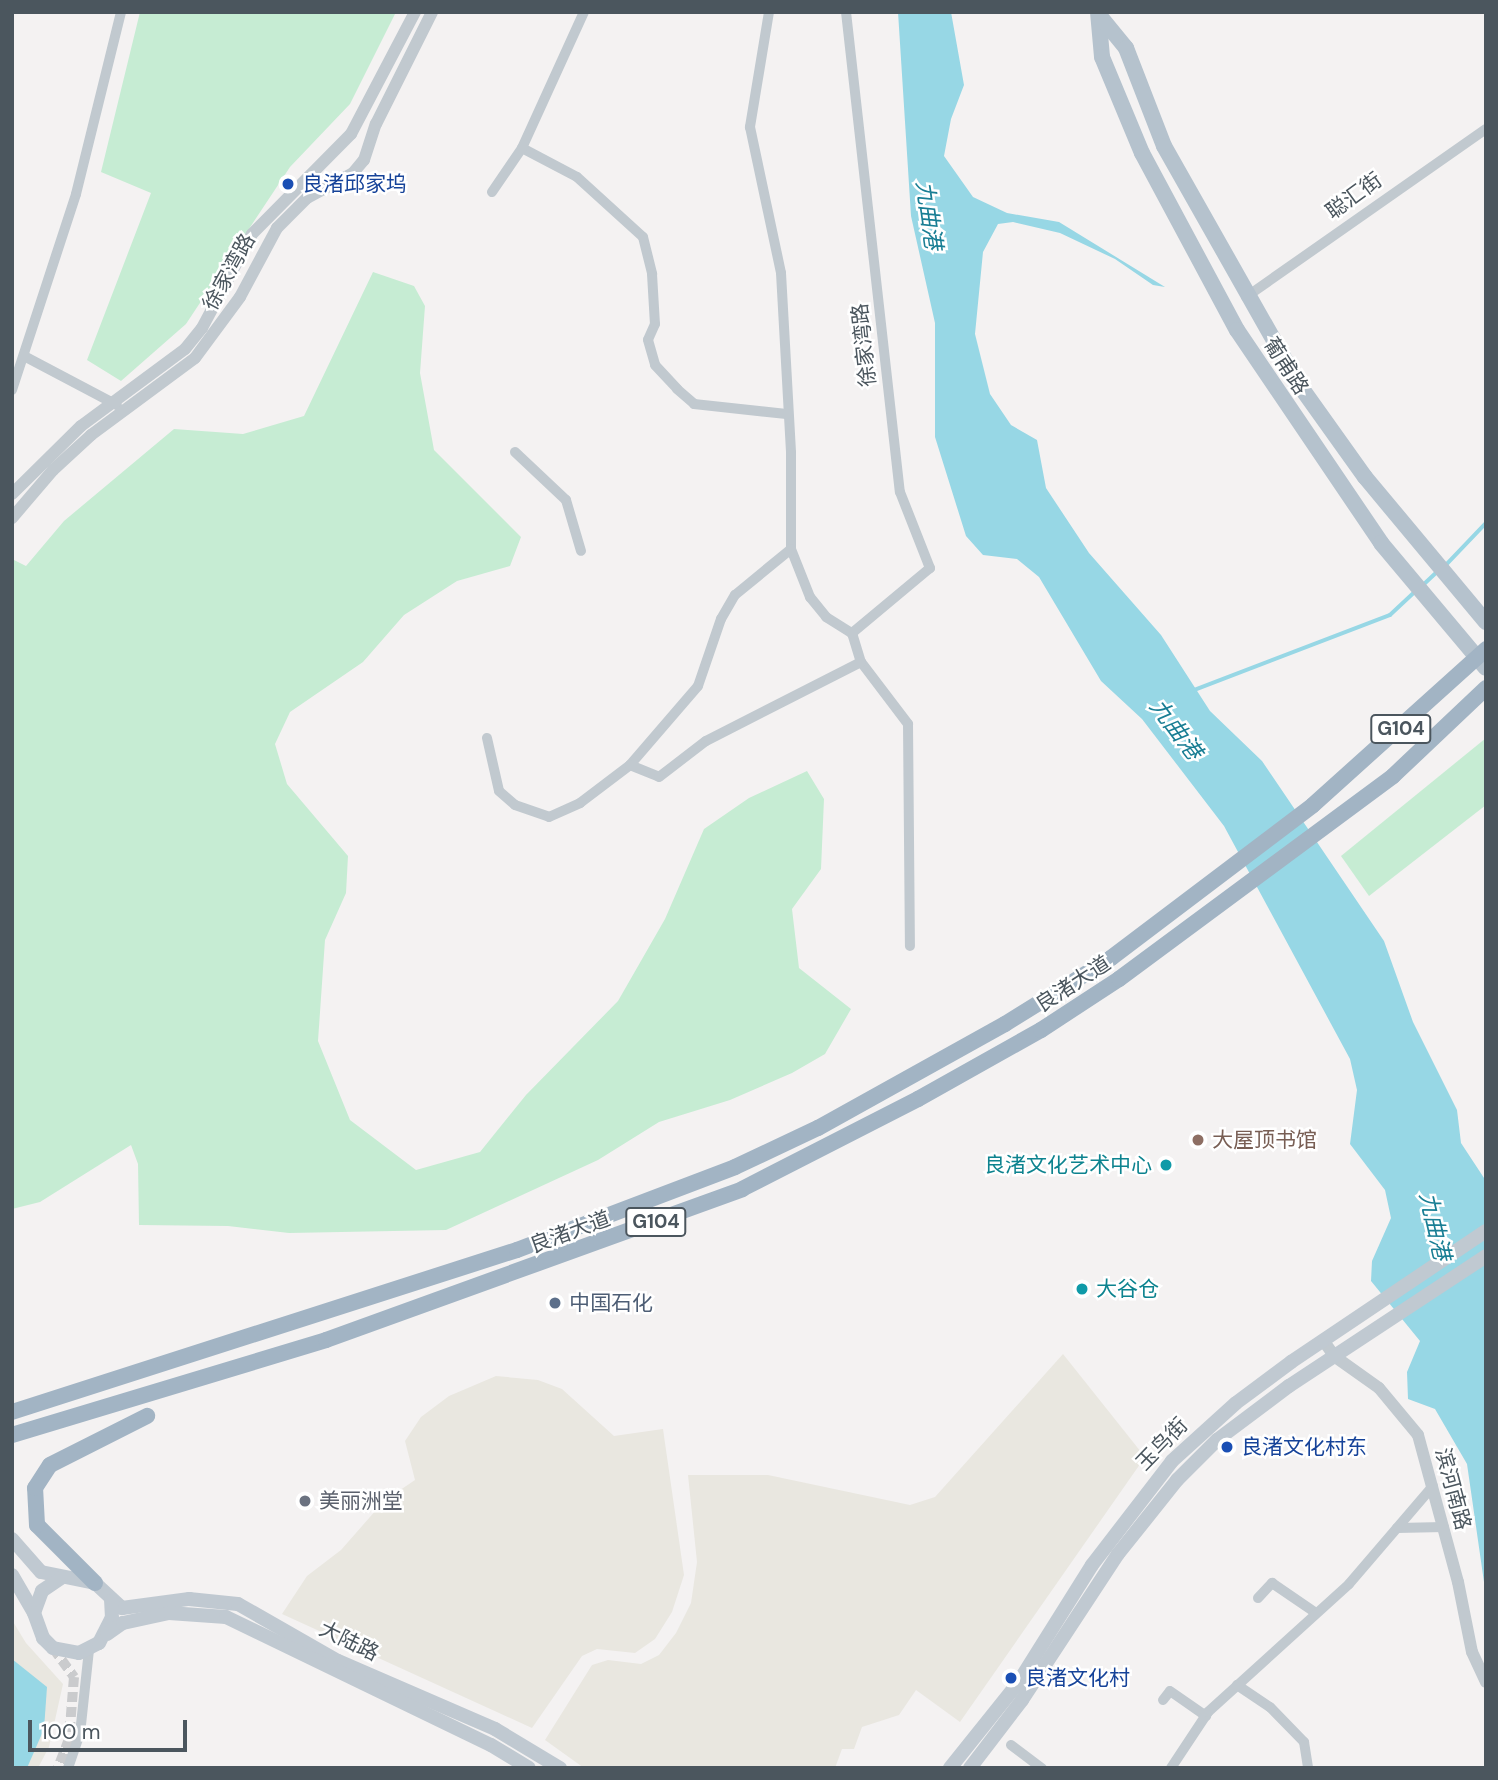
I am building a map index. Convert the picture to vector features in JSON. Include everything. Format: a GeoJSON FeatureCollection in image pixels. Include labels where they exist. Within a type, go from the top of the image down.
{"type":"FeatureCollection","features":[{"type":"Feature","properties":{"kind":"highway","name":"良渚大道"},"geometry":{"type":"LineString","coordinates":[[12,1412],[353,1306],[605,1218],[735,1167],[850,1110],[1004,1024],[1111,958],[1230,872],[1313,805],[1483,659]]}},
{"type":"Feature","properties":{"kind":"highway","name":"良渚大道"},"geometry":{"type":"LineString","coordinates":[[12,1435],[326,1340],[742,1189],[1041,1030],[1244,890],[1331,824],[1393,776],[1486,688]]}},
{"type":"Feature","properties":{"kind":"highway"},"geometry":{"type":"LineString","coordinates":[[95,1583],[37,1525],[35,1488],[50,1465],[146,1416]]}},
{"type":"Feature","properties":{"kind":"main road","name":"葡甫路"},"geometry":{"type":"LineString","coordinates":[[1100,13],[1102,57],[1182,235],[1237,330],[1381,543],[1446,622],[1483,659]]}},
{"type":"Feature","properties":{"kind":"main road","name":"葡甫路"},"geometry":{"type":"LineString","coordinates":[[1100,13],[1126,48],[1164,146],[1246,297],[1300,386],[1401,523],[1486,622]]}},
{"type":"Feature","properties":{"kind":"main road","name":"玉鸟街"},"geometry":{"type":"LineString","coordinates":[[950,1768],[1018,1683],[1092,1565],[1159,1474],[1236,1403],[1323,1340],[1486,1230]]}},
{"type":"Feature","properties":{"kind":"main road","name":"玉鸟街"},"geometry":{"type":"LineString","coordinates":[[970,1768],[1022,1700],[1118,1554],[1177,1480],[1217,1440],[1334,1356],[1379,1330],[1486,1256]]}},
{"type":"Feature","properties":{"kind":"main road"},"geometry":{"type":"LineString","coordinates":[[12,1539],[32,1565],[49,1577],[73,1576],[95,1583],[111,1601],[107,1634],[89,1650],[71,1653],[53,1648],[43,1638],[34,1613],[12,1575]]}},
{"type":"Feature","properties":{"kind":"main road"},"geometry":{"type":"LineString","coordinates":[[34,1613],[42,1591],[61,1578]]}},
{"type":"Feature","properties":{"kind":"main road","name":"大陆路"},"geometry":{"type":"LineString","coordinates":[[111,1601],[130,1608],[189,1599],[238,1604],[338,1661],[495,1729],[560,1768]]}},
{"type":"Feature","properties":{"kind":"main road","name":"大陆路"},"geometry":{"type":"LineString","coordinates":[[107,1634],[123,1623],[169,1613],[226,1617],[529,1768]]}},
{"type":"Feature","properties":{"kind":"street"},"geometry":{"type":"LineString","coordinates":[[12,390],[76,194],[121,12]]}},
{"type":"Feature","properties":{"kind":"street","name":"徐家湾路"},"geometry":{"type":"LineString","coordinates":[[12,494],[45,458],[113,402],[185,349],[202,328],[252,234],[351,134],[415,12]]}},
{"type":"Feature","properties":{"kind":"street","name":"徐家湾路"},"geometry":{"type":"LineString","coordinates":[[12,518],[53,470],[125,410],[195,358],[215,337],[277,228],[307,198],[353,173],[365,160],[376,124],[432,12]]}},
{"type":"Feature","properties":{"kind":"street"},"geometry":{"type":"LineString","coordinates":[[492,192],[522,148],[584,12]]}},
{"type":"Feature","properties":{"kind":"street"},"geometry":{"type":"LineString","coordinates":[[769,12],[750,127],[781,273],[791,549],[810,597],[825,617],[852,634],[861,662],[908,724],[910,946]]}},
{"type":"Feature","properties":{"kind":"street","name":"徐家湾路"},"geometry":{"type":"LineString","coordinates":[[846,12],[900,492],[930,568],[852,634]]}},
{"type":"Feature","properties":{"kind":"street","name":"聪汇街"},"geometry":{"type":"LineString","coordinates":[[1246,297],[1486,129]]}},
{"type":"Feature","properties":{"kind":"street"},"geometry":{"type":"LineString","coordinates":[[522,148],[577,177],[643,237],[654,312],[648,340],[655,365],[677,389],[694,404],[786,414]]}},
{"type":"Feature","properties":{"kind":"street"},"geometry":{"type":"LineString","coordinates":[[24,356],[125,410]]}},
{"type":"Feature","properties":{"kind":"street"},"geometry":{"type":"LineString","coordinates":[[515,452],[566,500],[581,551]]}},
{"type":"Feature","properties":{"kind":"street"},"geometry":{"type":"LineString","coordinates":[[487,737],[499,791],[514,805],[549,817],[580,803],[630,765],[698,686],[721,619],[735,595],[791,549]]}},
{"type":"Feature","properties":{"kind":"street"},"geometry":{"type":"LineString","coordinates":[[630,765],[659,777],[706,741],[861,662]]}},
{"type":"Feature","properties":{"kind":"street","name":"滨河南路"},"geometry":{"type":"LineString","coordinates":[[1323,1340],[1334,1356],[1379,1388],[1418,1435],[1444,1527],[1472,1652],[1486,1682]]}},
{"type":"Feature","properties":{"kind":"street"},"geometry":{"type":"LineString","coordinates":[[1171,1768],[1206,1716],[1349,1584],[1433,1486]]}},
{"type":"Feature","properties":{"kind":"street"},"geometry":{"type":"LineString","coordinates":[[1397,1528],[1444,1527]]}},
{"type":"Feature","properties":{"kind":"street"},"geometry":{"type":"LineString","coordinates":[[1258,1598],[1272,1583],[1316,1613]]}},
{"type":"Feature","properties":{"kind":"street"},"geometry":{"type":"LineString","coordinates":[[68,1768],[80,1734],[89,1650]]}},
{"type":"Feature","properties":{"kind":"street"},"geometry":{"type":"LineString","coordinates":[[1237,1685],[1270,1707],[1304,1742],[1308,1768]]}},
{"type":"Feature","properties":{"kind":"street"},"geometry":{"type":"LineString","coordinates":[[1163,1700],[1170,1691],[1206,1716]]}},
{"type":"Feature","properties":{"kind":"street"},"geometry":{"type":"LineString","coordinates":[[1011,1745],[1042,1768]]}},
{"type":"Feature","properties":{"kind":"shaded area"},"geometry":{"type":"Polygon","coordinates":[[[1063,1354],[1145,1457],[960,1722],[916,1690],[899,1715],[862,1727],[854,1749],[842,1749],[835,1768],[584,1768],[545,1740],[592,1665],[608,1660],[641,1664],[659,1655],[676,1633],[691,1603],[697,1562],[688,1475],[768,1475],[910,1505],[935,1497],[1063,1354]]]}},
{"type":"Feature","properties":{"kind":"shaded area"},"geometry":{"type":"Polygon","coordinates":[[[496,1376],[538,1380],[562,1389],[614,1436],[663,1429],[684,1575],[672,1612],[655,1639],[635,1653],[597,1649],[582,1656],[532,1728],[282,1614],[307,1576],[341,1550],[384,1501],[415,1480],[405,1441],[421,1417],[449,1396],[496,1376]]]}},
{"type":"Feature","properties":{"kind":"shaded area"},"geometry":{"type":"Polygon","coordinates":[[[12,1620],[26,1643],[63,1684],[49,1747],[38,1768],[12,1768],[12,1620]]]}},
{"type":"Feature","properties":{"kind":"green space"},"geometry":{"type":"Polygon","coordinates":[[[140,12],[396,12],[350,104],[290,167],[186,324],[121,381],[87,360],[151,193],[101,172],[140,12]]]}},
{"type":"Feature","properties":{"kind":"green space"},"geometry":{"type":"Polygon","coordinates":[[[373,272],[414,286],[425,306],[420,373],[434,450],[521,537],[510,566],[457,581],[404,615],[363,662],[290,712],[275,744],[287,784],[348,856],[346,893],[325,940],[318,1041],[350,1120],[416,1170],[480,1152],[526,1095],[618,1001],[665,919],[704,829],[749,798],[807,771],[824,799],[821,869],[792,909],[799,968],[851,1009],[825,1054],[792,1073],[730,1100],[659,1122],[598,1160],[446,1230],[289,1233],[228,1226],[139,1225],[138,1164],[131,1145],[40,1202],[12,1209],[12,559],[26,566],[64,521],[174,429],[243,434],[304,416],[373,272]]]}},
{"type":"Feature","properties":{"kind":"green space"},"geometry":{"type":"Polygon","coordinates":[[[1486,738],[1486,805],[1369,896],[1341,856],[1486,738]]]}},
{"type":"Feature","properties":{"kind":"water","name":"九曲港"},"geometry":{"type":"Polygon","coordinates":[[[898,12],[951,12],[964,85],[951,119],[944,156],[973,197],[1007,213],[1059,222],[1165,287],[1153,285],[1115,259],[1060,233],[1013,222],[998,224],[983,252],[975,334],[990,394],[1011,425],[1037,440],[1046,488],[1089,553],[1161,635],[1210,711],[1262,761],[1384,941],[1413,1022],[1457,1110],[1461,1143],[1486,1181],[1486,1596],[1467,1464],[1435,1409],[1408,1399],[1407,1372],[1420,1341],[1371,1281],[1372,1261],[1391,1218],[1385,1190],[1350,1144],[1357,1090],[1350,1059],[1224,826],[1142,719],[1101,681],[1039,577],[1017,559],[983,555],[966,536],[935,437],[935,323],[911,216],[898,12]]]}},
{"type":"Feature","properties":{"kind":"water"},"geometry":{"type":"Polygon","coordinates":[[[12,1659],[47,1687],[44,1729],[27,1768],[12,1768],[12,1659]]]}},
{"type":"Feature","properties":{"kind":"waterway"},"geometry":{"type":"LineString","coordinates":[[1446,565],[1486,523]]}},
{"type":"Feature","properties":{"kind":"waterway"},"geometry":{"type":"LineString","coordinates":[[1422,586],[1437,572]]}},
{"type":"Feature","properties":{"kind":"waterway"},"geometry":{"type":"LineString","coordinates":[[1192,691],[1390,615],[1416,591]]}},
{"type":"Feature","properties":{"kind":"tunnel"},"geometry":{"type":"LineString","coordinates":[[53,1648],[74,1677],[69,1739],[58,1768]]}},
{"type":"Feature","properties":{"kind":"place","name":"良渚邱家坞"},"geometry":{"type":"Point","coordinates":[288,184]}},
{"type":"Feature","properties":{"kind":"place","name":"大屋顶书馆"},"geometry":{"type":"Point","coordinates":[1198,1140]}},
{"type":"Feature","properties":{"kind":"place","name":"良渚文化艺术中心"},"geometry":{"type":"Point","coordinates":[1166,1165]}},
{"type":"Feature","properties":{"kind":"place","name":"大谷仓"},"geometry":{"type":"Point","coordinates":[1082,1289]}},
{"type":"Feature","properties":{"kind":"place","name":"中国石化"},"geometry":{"type":"Point","coordinates":[555,1303]}},
{"type":"Feature","properties":{"kind":"place","name":"良渚文化村东"},"geometry":{"type":"Point","coordinates":[1227,1447]}},
{"type":"Feature","properties":{"kind":"place","name":"美丽洲堂"},"geometry":{"type":"Point","coordinates":[305,1501]}},
{"type":"Feature","properties":{"kind":"place","name":"良渚文化村"},"geometry":{"type":"Point","coordinates":[1011,1678]}}]}
